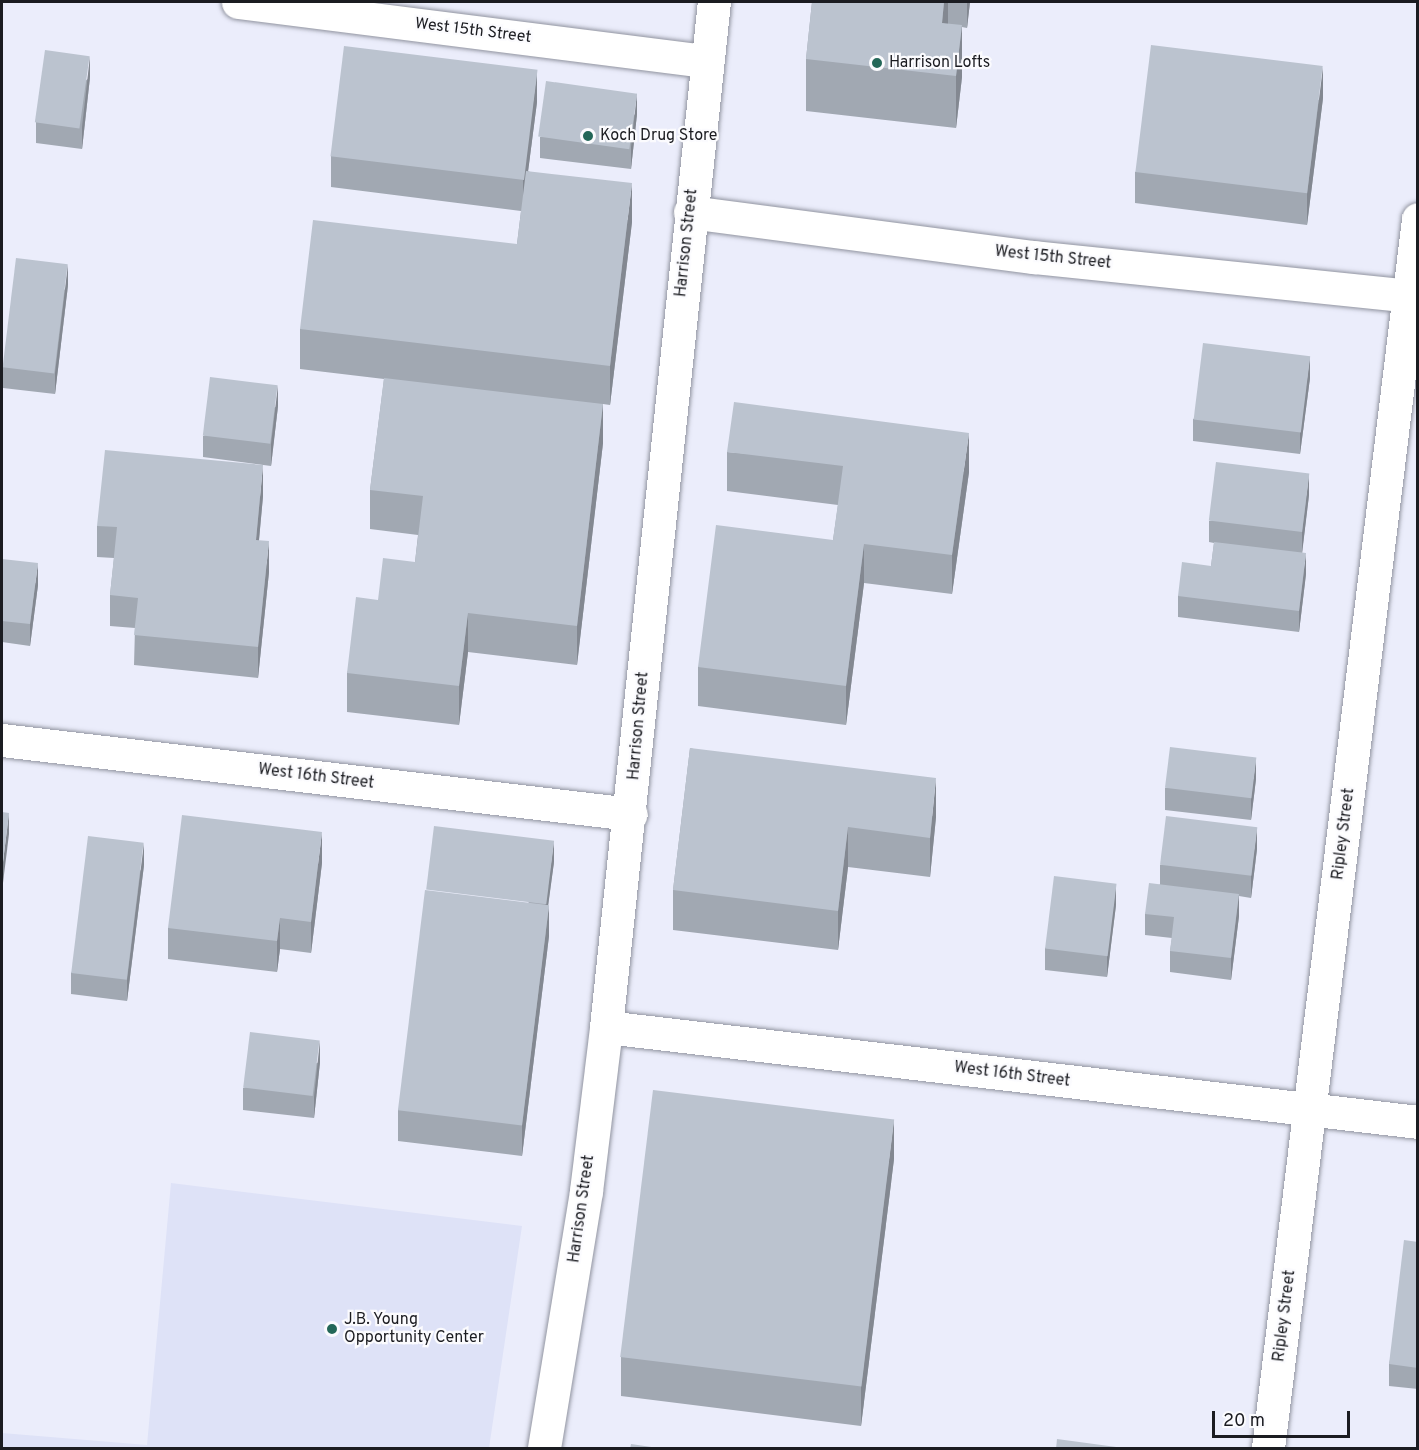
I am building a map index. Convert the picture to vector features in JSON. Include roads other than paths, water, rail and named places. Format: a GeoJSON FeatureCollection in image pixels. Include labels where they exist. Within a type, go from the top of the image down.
{"type":"FeatureCollection","features":[{"type":"Feature","properties":{"kind":"main road","name":"West 15th Street"},"geometry":{"type":"LineString","coordinates":[[238,2],[707,62]]}},
{"type":"Feature","properties":{"kind":"main road","name":"Harrison Street"},"geometry":{"type":"LineString","coordinates":[[544,1449],[586,1191],[606,1027],[631,814],[690,213],[714,2]]}},
{"type":"Feature","properties":{"kind":"main road","name":"West 15th Street"},"geometry":{"type":"LineString","coordinates":[[690,213],[1034,257],[1413,297]]}},
{"type":"Feature","properties":{"kind":"main road","name":"Ripley Street"},"geometry":{"type":"LineString","coordinates":[[1268,1449],[1413,297],[1418,219]]}},
{"type":"Feature","properties":{"kind":"main road","name":"West 16th Street"},"geometry":{"type":"LineString","coordinates":[[2,740],[631,814]]}},
{"type":"Feature","properties":{"kind":"main road","name":"West 16th Street"},"geometry":{"type":"LineString","coordinates":[[606,1027],[1418,1122]]}},
{"type":"Feature","properties":{"kind":"place","name":"Harrison Lofts"},"geometry":{"type":"Point","coordinates":[877,63]}},
{"type":"Feature","properties":{"kind":"place","name":"Koch Drug Store"},"geometry":{"type":"Point","coordinates":[588,136]}},
{"type":"Feature","properties":{"kind":"place","name":"J.B. Young Opportunity Center"},"geometry":{"type":"Point","coordinates":[332,1329]}}]}
